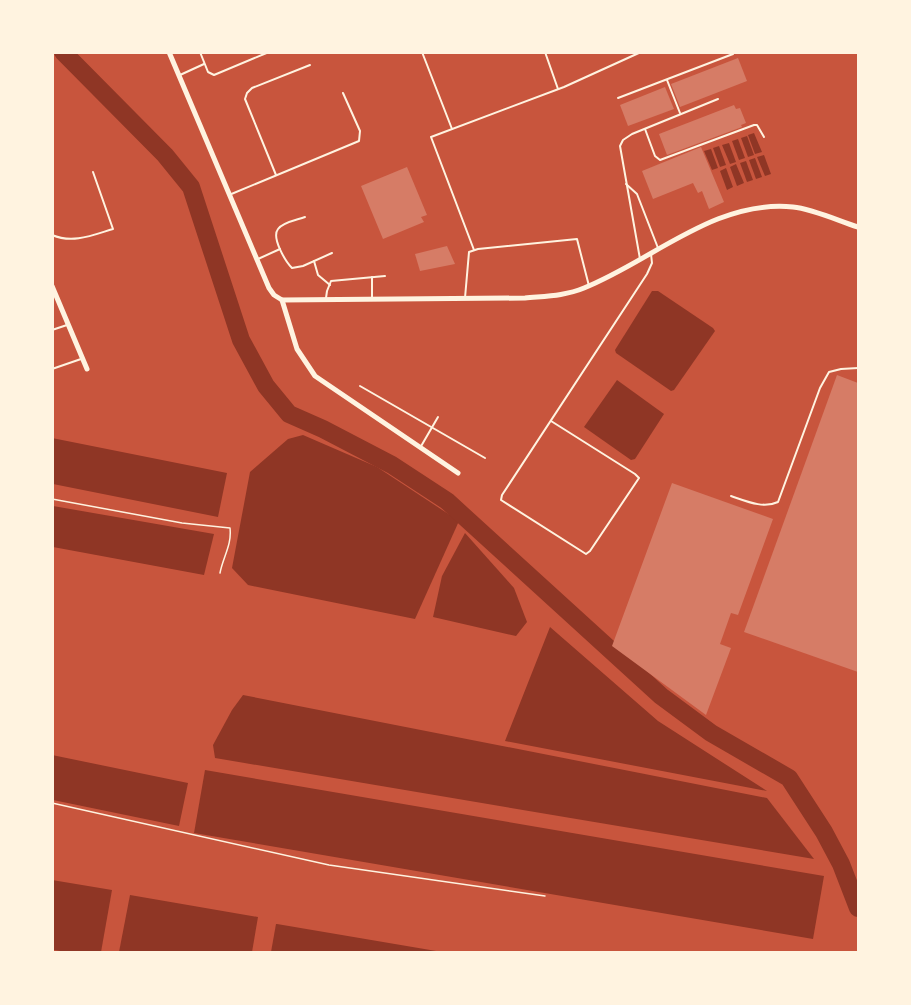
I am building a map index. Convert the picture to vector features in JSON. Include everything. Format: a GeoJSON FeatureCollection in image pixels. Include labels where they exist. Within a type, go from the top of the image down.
{"type":"FeatureCollection","features":[{"type":"Feature","properties":{"kind":"street"},"geometry":{"type":"LineString","coordinates":[[169,52],[269,288],[282,300],[557,296],[589,285],[690,232],[748,209],[796,207],[858,227]]}},
{"type":"Feature","properties":{"kind":"street"},"geometry":{"type":"LineString","coordinates":[[53,288],[87,369]]}},
{"type":"Feature","properties":{"kind":"street"},"geometry":{"type":"LineString","coordinates":[[282,300],[297,349],[315,376],[458,473]]}},
{"type":"Feature","properties":{"kind":"lane"},"geometry":{"type":"LineString","coordinates":[[200,52],[208,72],[214,75],[269,52]]}},
{"type":"Feature","properties":{"kind":"lane"},"geometry":{"type":"LineString","coordinates":[[422,52],[452,129]]}},
{"type":"Feature","properties":{"kind":"lane"},"geometry":{"type":"LineString","coordinates":[[545,52],[558,89]]}},
{"type":"Feature","properties":{"kind":"lane"},"geometry":{"type":"LineString","coordinates":[[474,250],[431,137],[558,89],[641,52]]}},
{"type":"Feature","properties":{"kind":"lane"},"geometry":{"type":"LineString","coordinates":[[618,98],[733,54]]}},
{"type":"Feature","properties":{"kind":"lane"},"geometry":{"type":"LineString","coordinates":[[179,76],[204,64]]}},
{"type":"Feature","properties":{"kind":"lane"},"geometry":{"type":"LineString","coordinates":[[276,175],[245,99],[252,88],[310,65]]}},
{"type":"Feature","properties":{"kind":"lane"},"geometry":{"type":"LineString","coordinates":[[667,80],[680,114]]}},
{"type":"Feature","properties":{"kind":"lane"},"geometry":{"type":"LineString","coordinates":[[229,195],[359,141],[360,130],[343,93]]}},
{"type":"Feature","properties":{"kind":"lane"},"geometry":{"type":"LineString","coordinates":[[640,259],[620,146],[627,137],[718,99]]}},
{"type":"Feature","properties":{"kind":"lane"},"geometry":{"type":"LineString","coordinates":[[645,129],[655,156],[660,160],[754,125],[757,125],[764,137]]}},
{"type":"Feature","properties":{"kind":"lane"},"geometry":{"type":"LineString","coordinates":[[52,235],[59,238],[83,239],[113,228],[93,172]]}},
{"type":"Feature","properties":{"kind":"lane"},"geometry":{"type":"LineString","coordinates":[[626,184],[636,194],[644,209],[658,249]]}},
{"type":"Feature","properties":{"kind":"lane"},"geometry":{"type":"LineString","coordinates":[[305,218],[276,230],[275,235],[285,261],[292,268],[332,254]]}},
{"type":"Feature","properties":{"kind":"lane"},"geometry":{"type":"LineString","coordinates":[[465,298],[469,252],[577,239],[589,285]]}},
{"type":"Feature","properties":{"kind":"lane"},"geometry":{"type":"LineString","coordinates":[[257,260],[280,249]]}},
{"type":"Feature","properties":{"kind":"lane"},"geometry":{"type":"LineString","coordinates":[[551,421],[639,478],[590,552],[586,554],[501,500],[502,495],[647,274],[652,263],[650,254]]}},
{"type":"Feature","properties":{"kind":"lane"},"geometry":{"type":"LineString","coordinates":[[314,261],[318,275],[330,285]]}},
{"type":"Feature","properties":{"kind":"lane"},"geometry":{"type":"LineString","coordinates":[[326,300],[331,281],[385,276]]}},
{"type":"Feature","properties":{"kind":"lane"},"geometry":{"type":"LineString","coordinates":[[372,277],[372,299]]}},
{"type":"Feature","properties":{"kind":"lane"},"geometry":{"type":"LineString","coordinates":[[52,330],[68,324]]}},
{"type":"Feature","properties":{"kind":"lane"},"geometry":{"type":"LineString","coordinates":[[52,369],[82,359]]}},
{"type":"Feature","properties":{"kind":"lane"},"geometry":{"type":"LineString","coordinates":[[731,496],[761,505],[778,502],[820,388],[829,372],[858,368]]}},
{"type":"Feature","properties":{"kind":"lane"},"geometry":{"type":"LineString","coordinates":[[360,386],[485,458]]}},
{"type":"Feature","properties":{"kind":"lane"},"geometry":{"type":"LineString","coordinates":[[420,448],[438,417]]}},
{"type":"Feature","properties":{"kind":"path"},"geometry":{"type":"LineString","coordinates":[[52,499],[182,523],[230,528],[230,544],[220,573]]}},
{"type":"Feature","properties":{"kind":"path"},"geometry":{"type":"LineString","coordinates":[[52,803],[329,865],[545,896]]}},
{"type":"Feature","properties":{"kind":"shaded area"},"geometry":{"type":"Polygon","coordinates":[[[754,133],[762,152],[755,154],[748,135],[754,133]]]}},
{"type":"Feature","properties":{"kind":"shaded area"},"geometry":{"type":"Polygon","coordinates":[[[747,136],[754,155],[748,157],[741,138],[747,136]]]}},
{"type":"Feature","properties":{"kind":"shaded area"},"geometry":{"type":"Polygon","coordinates":[[[738,139],[745,158],[739,160],[732,141],[738,139]]]}},
{"type":"Feature","properties":{"kind":"shaded area"},"geometry":{"type":"Polygon","coordinates":[[[729,143],[736,162],[730,164],[722,145],[729,143]]]}},
{"type":"Feature","properties":{"kind":"shaded area"},"geometry":{"type":"Polygon","coordinates":[[[719,146],[726,165],[720,167],[713,148],[719,146]]]}},
{"type":"Feature","properties":{"kind":"shaded area"},"geometry":{"type":"Polygon","coordinates":[[[711,149],[718,168],[712,170],[704,151],[711,149]]]}},
{"type":"Feature","properties":{"kind":"shaded area"},"geometry":{"type":"Polygon","coordinates":[[[764,155],[771,174],[765,176],[757,157],[764,155]]]}},
{"type":"Feature","properties":{"kind":"shaded area"},"geometry":{"type":"Polygon","coordinates":[[[755,158],[762,177],[756,179],[749,160],[755,158]]]}},
{"type":"Feature","properties":{"kind":"shaded area"},"geometry":{"type":"Polygon","coordinates":[[[746,161],[753,180],[747,182],[740,163],[746,161]]]}},
{"type":"Feature","properties":{"kind":"shaded area"},"geometry":{"type":"Polygon","coordinates":[[[736,164],[744,183],[737,186],[730,167],[736,164]]]}},
{"type":"Feature","properties":{"kind":"shaded area"},"geometry":{"type":"Polygon","coordinates":[[[726,168],[733,187],[727,190],[720,171],[726,168]]]}},
{"type":"Feature","properties":{"kind":"shaded area"},"geometry":{"type":"Polygon","coordinates":[[[652,291],[658,291],[715,331],[674,390],[671,391],[616,353],[615,350],[652,291]]]}},
{"type":"Feature","properties":{"kind":"shaded area"},"geometry":{"type":"Polygon","coordinates":[[[617,380],[664,414],[635,459],[631,460],[584,427],[617,380]]]}},
{"type":"Feature","properties":{"kind":"shaded area"},"geometry":{"type":"Polygon","coordinates":[[[303,435],[377,467],[459,521],[415,619],[248,585],[232,568],[250,472],[288,439],[303,435]]]}},
{"type":"Feature","properties":{"kind":"shaded area"},"geometry":{"type":"Polygon","coordinates":[[[52,438],[227,473],[218,517],[53,484],[52,438]]]}},
{"type":"Feature","properties":{"kind":"shaded area"},"geometry":{"type":"Polygon","coordinates":[[[53,506],[214,534],[204,575],[53,547],[53,506]]]}},
{"type":"Feature","properties":{"kind":"shaded area"},"geometry":{"type":"Polygon","coordinates":[[[465,533],[514,588],[527,622],[516,636],[433,617],[442,576],[465,533]]]}},
{"type":"Feature","properties":{"kind":"shaded area"},"geometry":{"type":"Polygon","coordinates":[[[550,627],[658,721],[767,791],[505,741],[550,627]]]}},
{"type":"Feature","properties":{"kind":"shaded area"},"geometry":{"type":"Polygon","coordinates":[[[243,695],[767,798],[814,859],[215,758],[213,745],[243,695]]]}},
{"type":"Feature","properties":{"kind":"shaded area"},"geometry":{"type":"Polygon","coordinates":[[[52,755],[188,783],[179,826],[53,800],[52,755]]]}},
{"type":"Feature","properties":{"kind":"shaded area"},"geometry":{"type":"Polygon","coordinates":[[[205,770],[824,876],[813,939],[194,833],[205,770]]]}},
{"type":"Feature","properties":{"kind":"shaded area"},"geometry":{"type":"Polygon","coordinates":[[[52,880],[112,890],[101,952],[53,950],[52,880]]]}},
{"type":"Feature","properties":{"kind":"shaded area"},"geometry":{"type":"Polygon","coordinates":[[[130,895],[258,917],[252,952],[119,952],[130,895]]]}},
{"type":"Feature","properties":{"kind":"shaded area"},"geometry":{"type":"Polygon","coordinates":[[[277,924],[442,952],[271,952],[277,924]]]}},
{"type":"Feature","properties":{"kind":"building"},"geometry":{"type":"Polygon","coordinates":[[[738,58],[747,81],[680,107],[671,84],[738,58]]]}},
{"type":"Feature","properties":{"kind":"building"},"geometry":{"type":"Polygon","coordinates":[[[665,87],[674,109],[628,126],[620,105],[665,87]]]}},
{"type":"Feature","properties":{"kind":"building"},"geometry":{"type":"Polygon","coordinates":[[[734,105],[736,109],[740,108],[746,123],[741,125],[742,127],[667,155],[659,134],[734,105]]]}},
{"type":"Feature","properties":{"kind":"building"},"geometry":{"type":"Polygon","coordinates":[[[701,147],[724,202],[709,209],[702,191],[698,193],[693,183],[653,199],[642,171],[701,147]]]}},
{"type":"Feature","properties":{"kind":"building"},"geometry":{"type":"Polygon","coordinates":[[[407,167],[427,215],[421,217],[424,222],[383,239],[361,186],[407,167]]]}},
{"type":"Feature","properties":{"kind":"building"},"geometry":{"type":"Polygon","coordinates":[[[447,246],[455,264],[420,271],[415,254],[447,246]]]}},
{"type":"Feature","properties":{"kind":"building"},"geometry":{"type":"Polygon","coordinates":[[[837,375],[858,383],[858,672],[744,632],[837,375]]]}},
{"type":"Feature","properties":{"kind":"building"},"geometry":{"type":"Polygon","coordinates":[[[672,483],[773,519],[738,615],[731,613],[720,644],[731,648],[706,715],[612,646],[672,483]]]}},
{"type":"Feature","properties":{"kind":"waterway"},"geometry":{"type":"LineString","coordinates":[[63,52],[165,155],[191,187],[241,340],[266,386],[289,414],[392,465],[447,501],[661,696],[711,733],[789,778],[824,832],[841,864],[858,908]]}}]}
